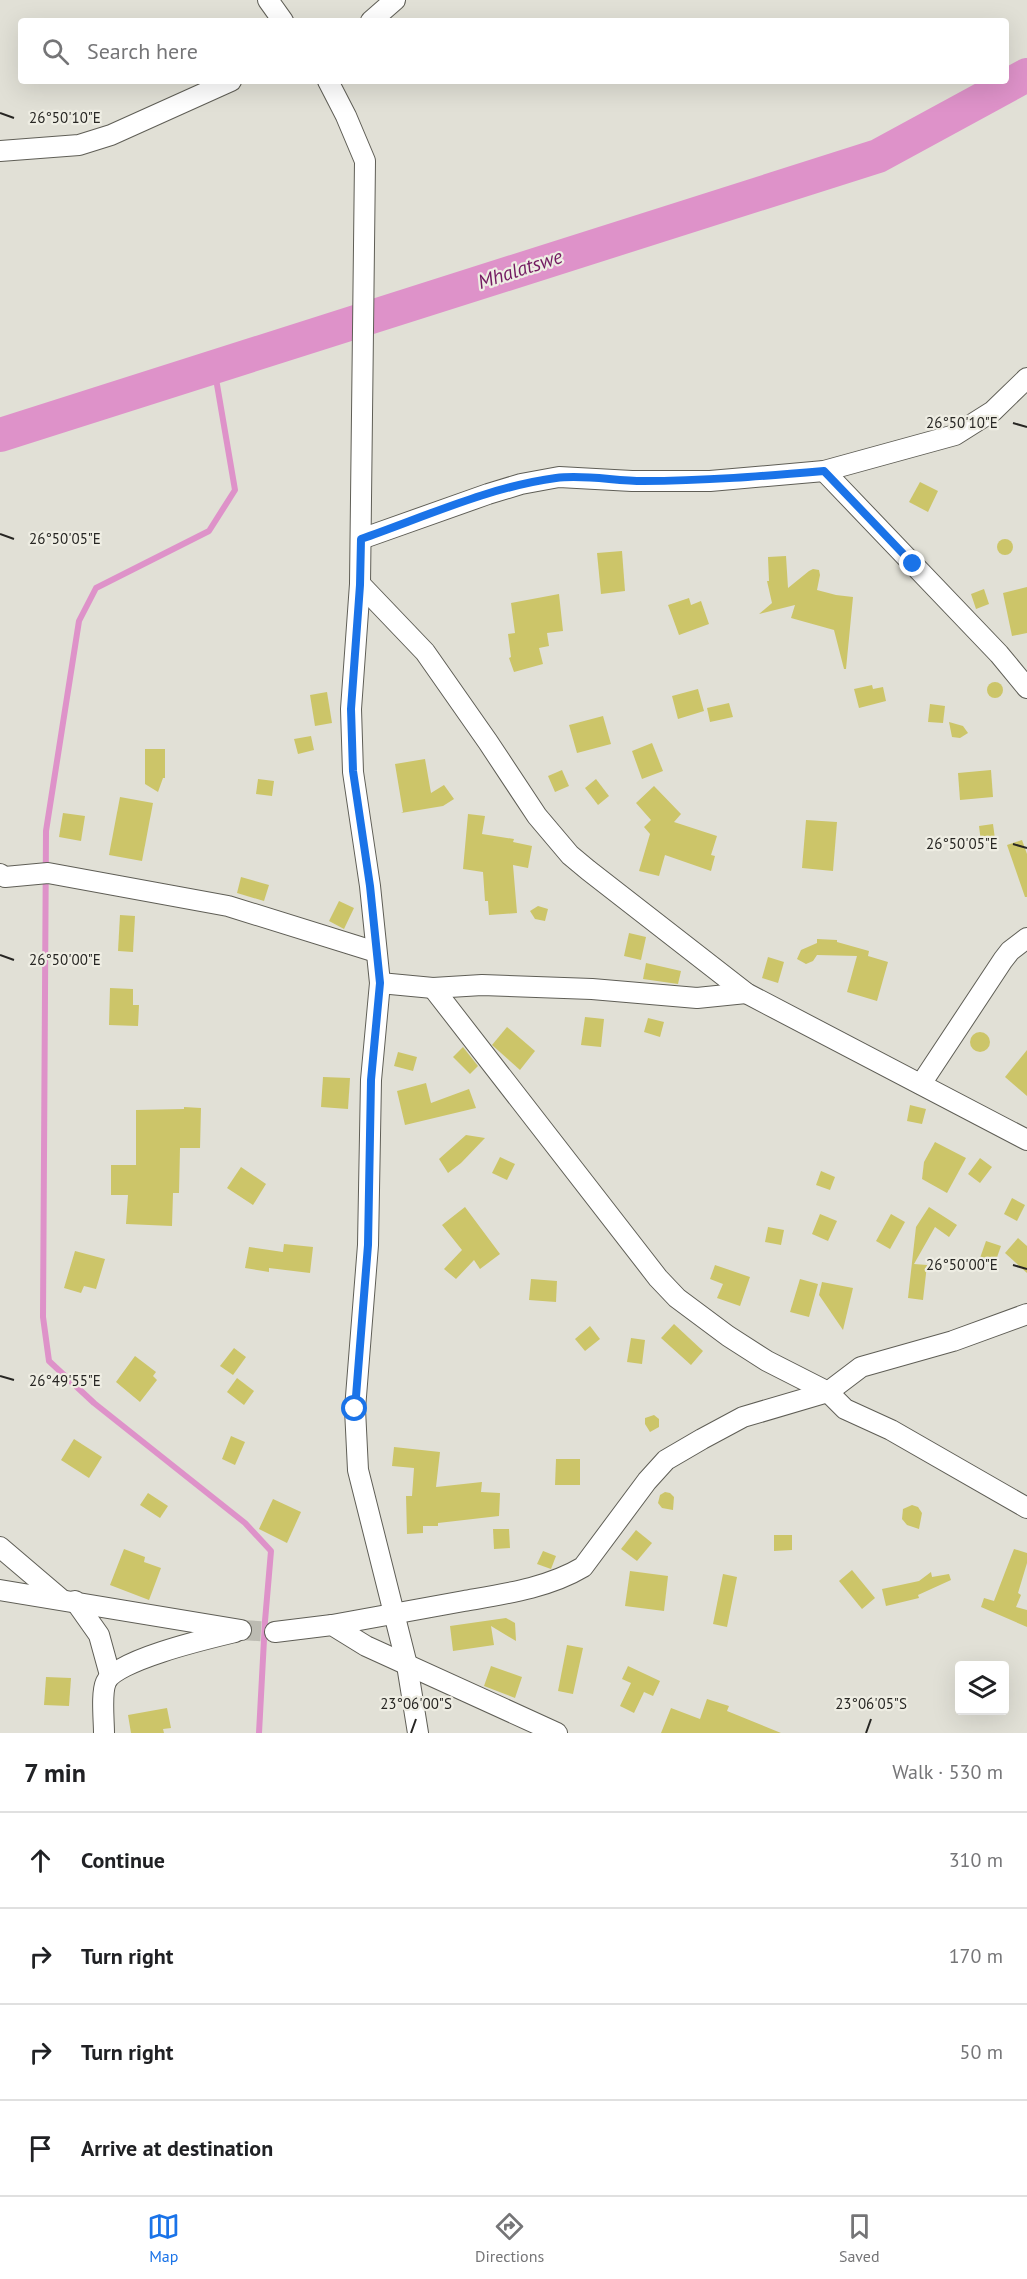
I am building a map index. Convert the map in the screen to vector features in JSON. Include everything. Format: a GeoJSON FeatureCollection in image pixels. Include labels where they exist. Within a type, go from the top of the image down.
{"type":"FeatureCollection","features":[{"type":"Feature","properties":{"kind":"street"},"geometry":{"type":"LineString","coordinates":[[268,0],[281,18]]}},
{"type":"Feature","properties":{"kind":"street"},"geometry":{"type":"LineString","coordinates":[[374,18],[395,0]]}},
{"type":"Feature","properties":{"kind":"street"},"geometry":{"type":"LineString","coordinates":[[0,151],[79,145],[111,135],[224,84]]}},
{"type":"Feature","properties":{"kind":"street"},"geometry":{"type":"LineString","coordinates":[[330,84],[365,161],[360,585],[351,709],[353,771],[370,886],[380,983],[371,1080],[368,1245],[355,1409],[358,1470],[407,1665],[418,1733]]}},
{"type":"Feature","properties":{"kind":"street"},"geometry":{"type":"LineString","coordinates":[[361,539],[521,484],[559,477],[632,481],[710,481],[824,471],[955,435],[993,411],[1027,378]]}},
{"type":"Feature","properties":{"kind":"street"},"geometry":{"type":"LineString","coordinates":[[824,471],[999,654],[1027,688]]}},
{"type":"Feature","properties":{"kind":"street"},"geometry":{"type":"LineString","coordinates":[[360,585],[425,652],[537,816],[570,855],[612,890],[746,993],[1027,1140]]}},
{"type":"Feature","properties":{"kind":"street"},"geometry":{"type":"LineString","coordinates":[[3,875],[48,873],[228,906],[376,952]]}},
{"type":"Feature","properties":{"kind":"street"},"geometry":{"type":"LineString","coordinates":[[921,1084],[1003,960],[1010,951],[1027,939]]}},
{"type":"Feature","properties":{"kind":"street"},"geometry":{"type":"LineString","coordinates":[[380,983],[433,988],[482,985],[570,988],[697,998],[746,993]]}},
{"type":"Feature","properties":{"kind":"street"},"geometry":{"type":"LineString","coordinates":[[433,988],[658,1278],[677,1298],[728,1336],[767,1361],[828,1392],[845,1409],[891,1430],[1027,1508]]}},
{"type":"Feature","properties":{"kind":"street"},"geometry":{"type":"LineString","coordinates":[[275,1632],[395,1614],[530,1588],[569,1576],[583,1567],[647,1480],[666,1461],[743,1417],[828,1392],[861,1367],[953,1341],[1027,1314]]}},
{"type":"Feature","properties":{"kind":"street"},"geometry":{"type":"LineString","coordinates":[[0,1546],[68,1600],[99,1635],[110,1675]]}},
{"type":"Feature","properties":{"kind":"street"},"geometry":{"type":"LineString","coordinates":[[0,1590],[241,1630],[173,1649],[119,1669],[110,1675],[105,1684],[104,1733]]}},
{"type":"Feature","properties":{"kind":"street"},"geometry":{"type":"LineString","coordinates":[[332,1624],[366,1646],[557,1733]]}},
{"type":"Feature","properties":{"kind":"building"},"geometry":{"type":"Polygon","coordinates":[[[920,482],[938,491],[928,512],[909,502],[920,482]]]}},
{"type":"Feature","properties":{"kind":"building"},"geometry":{"type":"Polygon","coordinates":[[[1002,539],[1008,539],[1013,547],[1011,553],[1002,555],[997,550],[997,544],[1002,539]]]}},
{"type":"Feature","properties":{"kind":"building"},"geometry":{"type":"Polygon","coordinates":[[[622,551],[625,591],[601,594],[597,553],[622,551]]]}},
{"type":"Feature","properties":{"kind":"building"},"geometry":{"type":"Polygon","coordinates":[[[786,556],[788,588],[813,569],[819,570],[820,575],[817,590],[853,597],[846,669],[844,669],[834,630],[791,618],[795,605],[759,614],[772,603],[767,581],[769,581],[768,557],[786,556]]]}},
{"type":"Feature","properties":{"kind":"building"},"geometry":{"type":"Polygon","coordinates":[[[1027,587],[1027,633],[1012,636],[1003,593],[1027,587]]]}},
{"type":"Feature","properties":{"kind":"building"},"geometry":{"type":"Polygon","coordinates":[[[984,589],[989,604],[976,609],[971,594],[984,589]]]}},
{"type":"Feature","properties":{"kind":"building"},"geometry":{"type":"Polygon","coordinates":[[[559,594],[563,631],[547,633],[549,646],[539,648],[543,664],[514,672],[509,658],[511,657],[508,634],[515,633],[511,603],[559,594]]]}},
{"type":"Feature","properties":{"kind":"building"},"geometry":{"type":"Polygon","coordinates":[[[689,598],[691,605],[701,601],[709,624],[679,635],[668,605],[689,598]]]}},
{"type":"Feature","properties":{"kind":"building"},"geometry":{"type":"Polygon","coordinates":[[[995,682],[1001,684],[1003,690],[1001,696],[995,698],[989,696],[987,690],[989,684],[995,682]]]}},
{"type":"Feature","properties":{"kind":"building"},"geometry":{"type":"Polygon","coordinates":[[[872,685],[873,689],[883,687],[886,701],[859,708],[854,689],[872,685]]]}},
{"type":"Feature","properties":{"kind":"building"},"geometry":{"type":"Polygon","coordinates":[[[698,689],[704,711],[678,719],[672,696],[698,689]]]}},
{"type":"Feature","properties":{"kind":"building"},"geometry":{"type":"Polygon","coordinates":[[[327,692],[332,723],[315,726],[310,695],[327,692]]]}},
{"type":"Feature","properties":{"kind":"building"},"geometry":{"type":"Polygon","coordinates":[[[729,703],[733,717],[710,722],[707,708],[729,703]]]}},
{"type":"Feature","properties":{"kind":"building"},"geometry":{"type":"Polygon","coordinates":[[[930,704],[945,706],[943,723],[928,722],[930,704]]]}},
{"type":"Feature","properties":{"kind":"building"},"geometry":{"type":"Polygon","coordinates":[[[603,716],[611,744],[577,753],[569,725],[603,716]]]}},
{"type":"Feature","properties":{"kind":"building"},"geometry":{"type":"Polygon","coordinates":[[[949,722],[963,726],[968,733],[960,738],[952,737],[949,722]]]}},
{"type":"Feature","properties":{"kind":"building"},"geometry":{"type":"Polygon","coordinates":[[[311,736],[314,750],[298,754],[294,739],[311,736]]]}},
{"type":"Feature","properties":{"kind":"building"},"geometry":{"type":"Polygon","coordinates":[[[652,743],[663,771],[642,779],[632,751],[652,743]]]}},
{"type":"Feature","properties":{"kind":"building"},"geometry":{"type":"Polygon","coordinates":[[[145,749],[165,749],[165,778],[158,792],[145,784],[145,749]]]}},
{"type":"Feature","properties":{"kind":"building"},"geometry":{"type":"Polygon","coordinates":[[[425,759],[431,793],[444,785],[454,799],[443,806],[401,813],[403,812],[395,764],[425,759]]]}},
{"type":"Feature","properties":{"kind":"building"},"geometry":{"type":"Polygon","coordinates":[[[562,770],[569,786],[555,792],[548,776],[562,770]]]}},
{"type":"Feature","properties":{"kind":"building"},"geometry":{"type":"Polygon","coordinates":[[[991,770],[993,797],[960,800],[958,773],[991,770]]]}},
{"type":"Feature","properties":{"kind":"building"},"geometry":{"type":"Polygon","coordinates":[[[258,779],[274,781],[272,796],[256,794],[258,779]]]}},
{"type":"Feature","properties":{"kind":"building"},"geometry":{"type":"Polygon","coordinates":[[[596,779],[609,796],[598,805],[585,788],[596,779]]]}},
{"type":"Feature","properties":{"kind":"building"},"geometry":{"type":"Polygon","coordinates":[[[654,786],[681,814],[674,822],[717,836],[711,855],[715,856],[711,871],[665,855],[659,876],[639,871],[650,834],[644,827],[651,820],[636,803],[654,786]]]}},
{"type":"Feature","properties":{"kind":"building"},"geometry":{"type":"Polygon","coordinates":[[[120,797],[153,803],[142,861],[109,855],[120,797]]]}},
{"type":"Feature","properties":{"kind":"building"},"geometry":{"type":"Polygon","coordinates":[[[63,813],[85,816],[81,841],[59,837],[63,813]]]}},
{"type":"Feature","properties":{"kind":"building"},"geometry":{"type":"Polygon","coordinates":[[[468,814],[485,816],[482,834],[514,839],[513,842],[532,846],[528,868],[513,865],[517,913],[489,915],[488,901],[485,901],[483,872],[463,869],[468,814]]]}},
{"type":"Feature","properties":{"kind":"building"},"geometry":{"type":"Polygon","coordinates":[[[806,820],[837,822],[833,871],[802,868],[806,820]]]}},
{"type":"Feature","properties":{"kind":"building"},"geometry":{"type":"Polygon","coordinates":[[[993,824],[995,839],[981,842],[979,826],[993,824]]]}},
{"type":"Feature","properties":{"kind":"building"},"geometry":{"type":"Polygon","coordinates":[[[1022,840],[1027,854],[1027,897],[1025,897],[1007,845],[1022,840]]]}},
{"type":"Feature","properties":{"kind":"building"},"geometry":{"type":"Polygon","coordinates":[[[241,877],[269,885],[264,901],[237,893],[241,877]]]}},
{"type":"Feature","properties":{"kind":"building"},"geometry":{"type":"Polygon","coordinates":[[[339,901],[354,908],[344,929],[329,921],[339,901]]]}},
{"type":"Feature","properties":{"kind":"building"},"geometry":{"type":"Polygon","coordinates":[[[538,906],[548,909],[545,921],[535,919],[530,911],[538,906]]]}},
{"type":"Feature","properties":{"kind":"building"},"geometry":{"type":"Polygon","coordinates":[[[120,915],[135,916],[133,952],[118,951],[120,915]]]}},
{"type":"Feature","properties":{"kind":"building"},"geometry":{"type":"Polygon","coordinates":[[[629,933],[646,937],[641,960],[624,956],[629,933]]]}},
{"type":"Feature","properties":{"kind":"building"},"geometry":{"type":"Polygon","coordinates":[[[817,939],[837,940],[837,942],[869,951],[868,956],[888,962],[877,1001],[847,992],[857,956],[817,955],[813,961],[806,964],[797,959],[801,950],[817,943],[817,939]]]}},
{"type":"Feature","properties":{"kind":"building"},"geometry":{"type":"Polygon","coordinates":[[[768,957],[784,962],[778,983],[762,978],[768,957]]]}},
{"type":"Feature","properties":{"kind":"building"},"geometry":{"type":"Polygon","coordinates":[[[646,963],[681,971],[678,984],[643,979],[646,963]]]}},
{"type":"Feature","properties":{"kind":"building"},"geometry":{"type":"Polygon","coordinates":[[[110,988],[133,989],[133,1005],[139,1005],[138,1026],[109,1025],[110,988]]]}},
{"type":"Feature","properties":{"kind":"building"},"geometry":{"type":"Polygon","coordinates":[[[585,1017],[604,1019],[601,1047],[581,1045],[585,1017]]]}},
{"type":"Feature","properties":{"kind":"building"},"geometry":{"type":"Polygon","coordinates":[[[648,1018],[664,1022],[660,1037],[644,1032],[648,1018]]]}},
{"type":"Feature","properties":{"kind":"building"},"geometry":{"type":"Polygon","coordinates":[[[507,1027],[535,1051],[520,1070],[492,1045],[507,1027]]]}},
{"type":"Feature","properties":{"kind":"building"},"geometry":{"type":"Polygon","coordinates":[[[980,1032],[987,1035],[990,1042],[987,1049],[980,1052],[973,1049],[970,1042],[973,1035],[980,1032]]]}},
{"type":"Feature","properties":{"kind":"building"},"geometry":{"type":"Polygon","coordinates":[[[463,1047],[478,1066],[470,1074],[453,1057],[463,1047]]]}},
{"type":"Feature","properties":{"kind":"building"},"geometry":{"type":"Polygon","coordinates":[[[1027,1050],[1027,1096],[1005,1077],[1027,1050]]]}},
{"type":"Feature","properties":{"kind":"building"},"geometry":{"type":"Polygon","coordinates":[[[398,1052],[417,1057],[413,1071],[394,1066],[398,1052]]]}},
{"type":"Feature","properties":{"kind":"building"},"geometry":{"type":"Polygon","coordinates":[[[323,1077],[350,1078],[348,1109],[321,1107],[323,1077]]]}},
{"type":"Feature","properties":{"kind":"building"},"geometry":{"type":"Polygon","coordinates":[[[426,1083],[431,1103],[469,1089],[476,1108],[405,1125],[397,1091],[426,1083]]]}},
{"type":"Feature","properties":{"kind":"building"},"geometry":{"type":"Polygon","coordinates":[[[910,1105],[926,1109],[922,1124],[907,1121],[910,1105]]]}},
{"type":"Feature","properties":{"kind":"building"},"geometry":{"type":"Polygon","coordinates":[[[184,1107],[201,1108],[200,1148],[180,1148],[179,1193],[173,1193],[172,1226],[126,1224],[128,1195],[111,1195],[111,1165],[136,1165],[136,1110],[184,1109],[184,1107]]]}},
{"type":"Feature","properties":{"kind":"building"},"geometry":{"type":"Polygon","coordinates":[[[466,1135],[485,1138],[448,1173],[439,1159],[466,1135]]]}},
{"type":"Feature","properties":{"kind":"building"},"geometry":{"type":"Polygon","coordinates":[[[935,1142],[966,1158],[947,1193],[922,1179],[924,1162],[935,1142]]]}},
{"type":"Feature","properties":{"kind":"building"},"geometry":{"type":"Polygon","coordinates":[[[500,1157],[515,1164],[507,1180],[492,1173],[500,1157]]]}},
{"type":"Feature","properties":{"kind":"building"},"geometry":{"type":"Polygon","coordinates":[[[980,1158],[992,1167],[980,1183],[968,1174],[980,1158]]]}},
{"type":"Feature","properties":{"kind":"building"},"geometry":{"type":"Polygon","coordinates":[[[241,1167],[266,1184],[253,1205],[227,1188],[241,1167]]]}},
{"type":"Feature","properties":{"kind":"building"},"geometry":{"type":"Polygon","coordinates":[[[821,1171],[835,1177],[830,1190],[816,1185],[821,1171]]]}},
{"type":"Feature","properties":{"kind":"building"},"geometry":{"type":"Polygon","coordinates":[[[1012,1198],[1025,1205],[1017,1221],[1004,1214],[1012,1198]]]}},
{"type":"Feature","properties":{"kind":"building"},"geometry":{"type":"Polygon","coordinates":[[[465,1207],[500,1254],[480,1269],[474,1260],[456,1279],[444,1269],[462,1250],[442,1225],[465,1207]]]}},
{"type":"Feature","properties":{"kind":"building"},"geometry":{"type":"Polygon","coordinates":[[[929,1207],[957,1225],[949,1237],[935,1227],[914,1264],[927,1265],[923,1300],[908,1298],[916,1227],[929,1207]]]}},
{"type":"Feature","properties":{"kind":"building"},"geometry":{"type":"Polygon","coordinates":[[[820,1214],[837,1221],[828,1241],[812,1234],[820,1214]]]}},
{"type":"Feature","properties":{"kind":"building"},"geometry":{"type":"Polygon","coordinates":[[[891,1214],[905,1222],[890,1249],[876,1241],[891,1214]]]}},
{"type":"Feature","properties":{"kind":"building"},"geometry":{"type":"Polygon","coordinates":[[[768,1227],[784,1230],[781,1245],[765,1242],[768,1227]]]}},
{"type":"Feature","properties":{"kind":"building"},"geometry":{"type":"Polygon","coordinates":[[[1018,1238],[1027,1246],[1027,1273],[1005,1253],[1018,1238]]]}},
{"type":"Feature","properties":{"kind":"building"},"geometry":{"type":"Polygon","coordinates":[[[986,1241],[1001,1246],[995,1263],[980,1258],[986,1241]]]}},
{"type":"Feature","properties":{"kind":"building"},"geometry":{"type":"Polygon","coordinates":[[[284,1244],[313,1247],[310,1273],[269,1268],[269,1272],[245,1268],[249,1247],[283,1252],[284,1244]]]}},
{"type":"Feature","properties":{"kind":"building"},"geometry":{"type":"Polygon","coordinates":[[[75,1251],[105,1259],[96,1289],[84,1286],[81,1293],[64,1288],[75,1251]]]}},
{"type":"Feature","properties":{"kind":"building"},"geometry":{"type":"Polygon","coordinates":[[[715,1265],[750,1277],[740,1306],[717,1298],[723,1284],[710,1279],[715,1265]]]}},
{"type":"Feature","properties":{"kind":"building"},"geometry":{"type":"Polygon","coordinates":[[[531,1279],[557,1281],[556,1302],[529,1300],[531,1279]]]}},
{"type":"Feature","properties":{"kind":"building"},"geometry":{"type":"Polygon","coordinates":[[[800,1279],[818,1284],[809,1317],[790,1312],[800,1279]]]}},
{"type":"Feature","properties":{"kind":"building"},"geometry":{"type":"Polygon","coordinates":[[[822,1282],[853,1288],[843,1330],[819,1295],[822,1282]]]}},
{"type":"Feature","properties":{"kind":"building"},"geometry":{"type":"Polygon","coordinates":[[[674,1324],[703,1351],[691,1365],[661,1338],[674,1324]]]}},
{"type":"Feature","properties":{"kind":"building"},"geometry":{"type":"Polygon","coordinates":[[[590,1326],[600,1339],[585,1351],[575,1339],[590,1326]]]}},
{"type":"Feature","properties":{"kind":"building"},"geometry":{"type":"Polygon","coordinates":[[[631,1338],[645,1340],[642,1364],[627,1362],[631,1338]]]}},
{"type":"Feature","properties":{"kind":"building"},"geometry":{"type":"Polygon","coordinates":[[[234,1348],[246,1357],[233,1375],[220,1366],[234,1348]]]}},
{"type":"Feature","properties":{"kind":"building"},"geometry":{"type":"Polygon","coordinates":[[[135,1356],[156,1372],[153,1376],[157,1380],[140,1402],[116,1382],[135,1356]]]}},
{"type":"Feature","properties":{"kind":"building"},"geometry":{"type":"Polygon","coordinates":[[[237,1378],[254,1391],[244,1405],[227,1392],[237,1378]]]}},
{"type":"Feature","properties":{"kind":"building"},"geometry":{"type":"Polygon","coordinates":[[[654,1415],[659,1419],[659,1427],[650,1432],[645,1424],[645,1418],[654,1415]]]}},
{"type":"Feature","properties":{"kind":"building"},"geometry":{"type":"Polygon","coordinates":[[[231,1436],[245,1442],[235,1465],[222,1459],[231,1436]]]}},
{"type":"Feature","properties":{"kind":"building"},"geometry":{"type":"Polygon","coordinates":[[[74,1439],[102,1457],[89,1478],[61,1460],[74,1439]]]}},
{"type":"Feature","properties":{"kind":"building"},"geometry":{"type":"Polygon","coordinates":[[[394,1447],[440,1452],[436,1487],[482,1482],[481,1492],[500,1493],[499,1516],[438,1523],[438,1526],[423,1526],[423,1533],[407,1534],[406,1496],[412,1496],[414,1468],[392,1466],[394,1447]]]}},
{"type":"Feature","properties":{"kind":"building"},"geometry":{"type":"Polygon","coordinates":[[[556,1459],[580,1459],[580,1485],[555,1485],[556,1459]]]}},
{"type":"Feature","properties":{"kind":"building"},"geometry":{"type":"Polygon","coordinates":[[[665,1492],[674,1497],[673,1510],[662,1508],[658,1503],[660,1495],[665,1492]]]}},
{"type":"Feature","properties":{"kind":"building"},"geometry":{"type":"Polygon","coordinates":[[[148,1493],[168,1506],[160,1518],[140,1505],[148,1493]]]}},
{"type":"Feature","properties":{"kind":"building"},"geometry":{"type":"Polygon","coordinates":[[[273,1499],[301,1512],[287,1543],[259,1529],[273,1499]]]}},
{"type":"Feature","properties":{"kind":"building"},"geometry":{"type":"Polygon","coordinates":[[[912,1505],[918,1507],[922,1513],[919,1529],[907,1525],[902,1519],[903,1509],[912,1505]]]}},
{"type":"Feature","properties":{"kind":"building"},"geometry":{"type":"Polygon","coordinates":[[[493,1529],[509,1529],[510,1548],[494,1549],[493,1529]]]}},
{"type":"Feature","properties":{"kind":"building"},"geometry":{"type":"Polygon","coordinates":[[[636,1530],[652,1543],[637,1561],[621,1549],[636,1530]]]}},
{"type":"Feature","properties":{"kind":"building"},"geometry":{"type":"Polygon","coordinates":[[[774,1535],[792,1535],[792,1550],[774,1551],[774,1535]]]}},
{"type":"Feature","properties":{"kind":"building"},"geometry":{"type":"Polygon","coordinates":[[[124,1549],[145,1557],[144,1562],[161,1568],[149,1600],[110,1585],[124,1549]]]}},
{"type":"Feature","properties":{"kind":"building"},"geometry":{"type":"Polygon","coordinates":[[[1014,1549],[1027,1553],[1027,1563],[1018,1593],[1021,1595],[1016,1607],[1027,1610],[1027,1627],[981,1607],[984,1598],[994,1601],[1014,1549]]]}},
{"type":"Feature","properties":{"kind":"building"},"geometry":{"type":"Polygon","coordinates":[[[543,1551],[556,1556],[551,1569],[537,1564],[543,1551]]]}},
{"type":"Feature","properties":{"kind":"building"},"geometry":{"type":"Polygon","coordinates":[[[852,1570],[875,1598],[862,1609],[839,1581],[852,1570]]]}},
{"type":"Feature","properties":{"kind":"building"},"geometry":{"type":"Polygon","coordinates":[[[630,1571],[668,1576],[664,1611],[625,1606],[630,1571]]]}},
{"type":"Feature","properties":{"kind":"building"},"geometry":{"type":"Polygon","coordinates":[[[931,1572],[932,1577],[949,1574],[951,1580],[918,1595],[919,1598],[886,1606],[882,1589],[919,1581],[931,1572]]]}},
{"type":"Feature","properties":{"kind":"building"},"geometry":{"type":"Polygon","coordinates":[[[723,1574],[737,1577],[727,1627],[713,1624],[723,1574]]]}},
{"type":"Feature","properties":{"kind":"building"},"geometry":{"type":"Polygon","coordinates":[[[506,1618],[515,1623],[516,1641],[491,1626],[494,1645],[453,1651],[450,1626],[506,1618]]]}},
{"type":"Feature","properties":{"kind":"building"},"geometry":{"type":"Polygon","coordinates":[[[567,1645],[583,1648],[573,1694],[558,1691],[567,1645]]]}},
{"type":"Feature","properties":{"kind":"building"},"geometry":{"type":"Polygon","coordinates":[[[491,1666],[522,1677],[515,1698],[484,1686],[491,1666]]]}},
{"type":"Feature","properties":{"kind":"building"},"geometry":{"type":"Polygon","coordinates":[[[628,1666],[660,1681],[653,1696],[644,1692],[634,1713],[620,1706],[631,1683],[622,1679],[628,1666]]]}},
{"type":"Feature","properties":{"kind":"building"},"geometry":{"type":"Polygon","coordinates":[[[46,1677],[71,1678],[69,1706],[44,1705],[46,1677]]]}},
{"type":"Feature","properties":{"kind":"building"},"geometry":{"type":"Polygon","coordinates":[[[707,1699],[729,1706],[727,1711],[781,1733],[661,1733],[671,1708],[700,1719],[707,1699]]]}},
{"type":"Feature","properties":{"kind":"building"},"geometry":{"type":"Polygon","coordinates":[[[167,1708],[171,1728],[163,1729],[164,1733],[131,1733],[128,1715],[167,1708]]]}},
{"type":"Feature","properties":{"kind":"waterway","name":"Mhalatswe"},"geometry":{"type":"LineString","coordinates":[[0,435],[878,156],[1027,75]]}},
{"type":"Feature","properties":{"kind":"waterway"},"geometry":{"type":"LineString","coordinates":[[214,367],[235,490],[209,531],[96,588],[79,621],[46,831],[43,1317],[49,1361],[94,1403],[245,1523],[271,1551],[259,1733]]}},
{"type":"Feature","properties":{"kind":"tunnel"},"geometry":{"type":"LineString","coordinates":[[241,1630],[275,1632]]}},
{"type":"Feature","properties":{"kind":"route"},"geometry":{"type":"LineString","coordinates":[[355,1409],[368,1245],[371,1080],[380,983],[370,886],[353,771],[351,709],[361,539],[488,494],[521,484],[559,477],[632,481],[710,481],[824,471],[913,564]]}}]}
